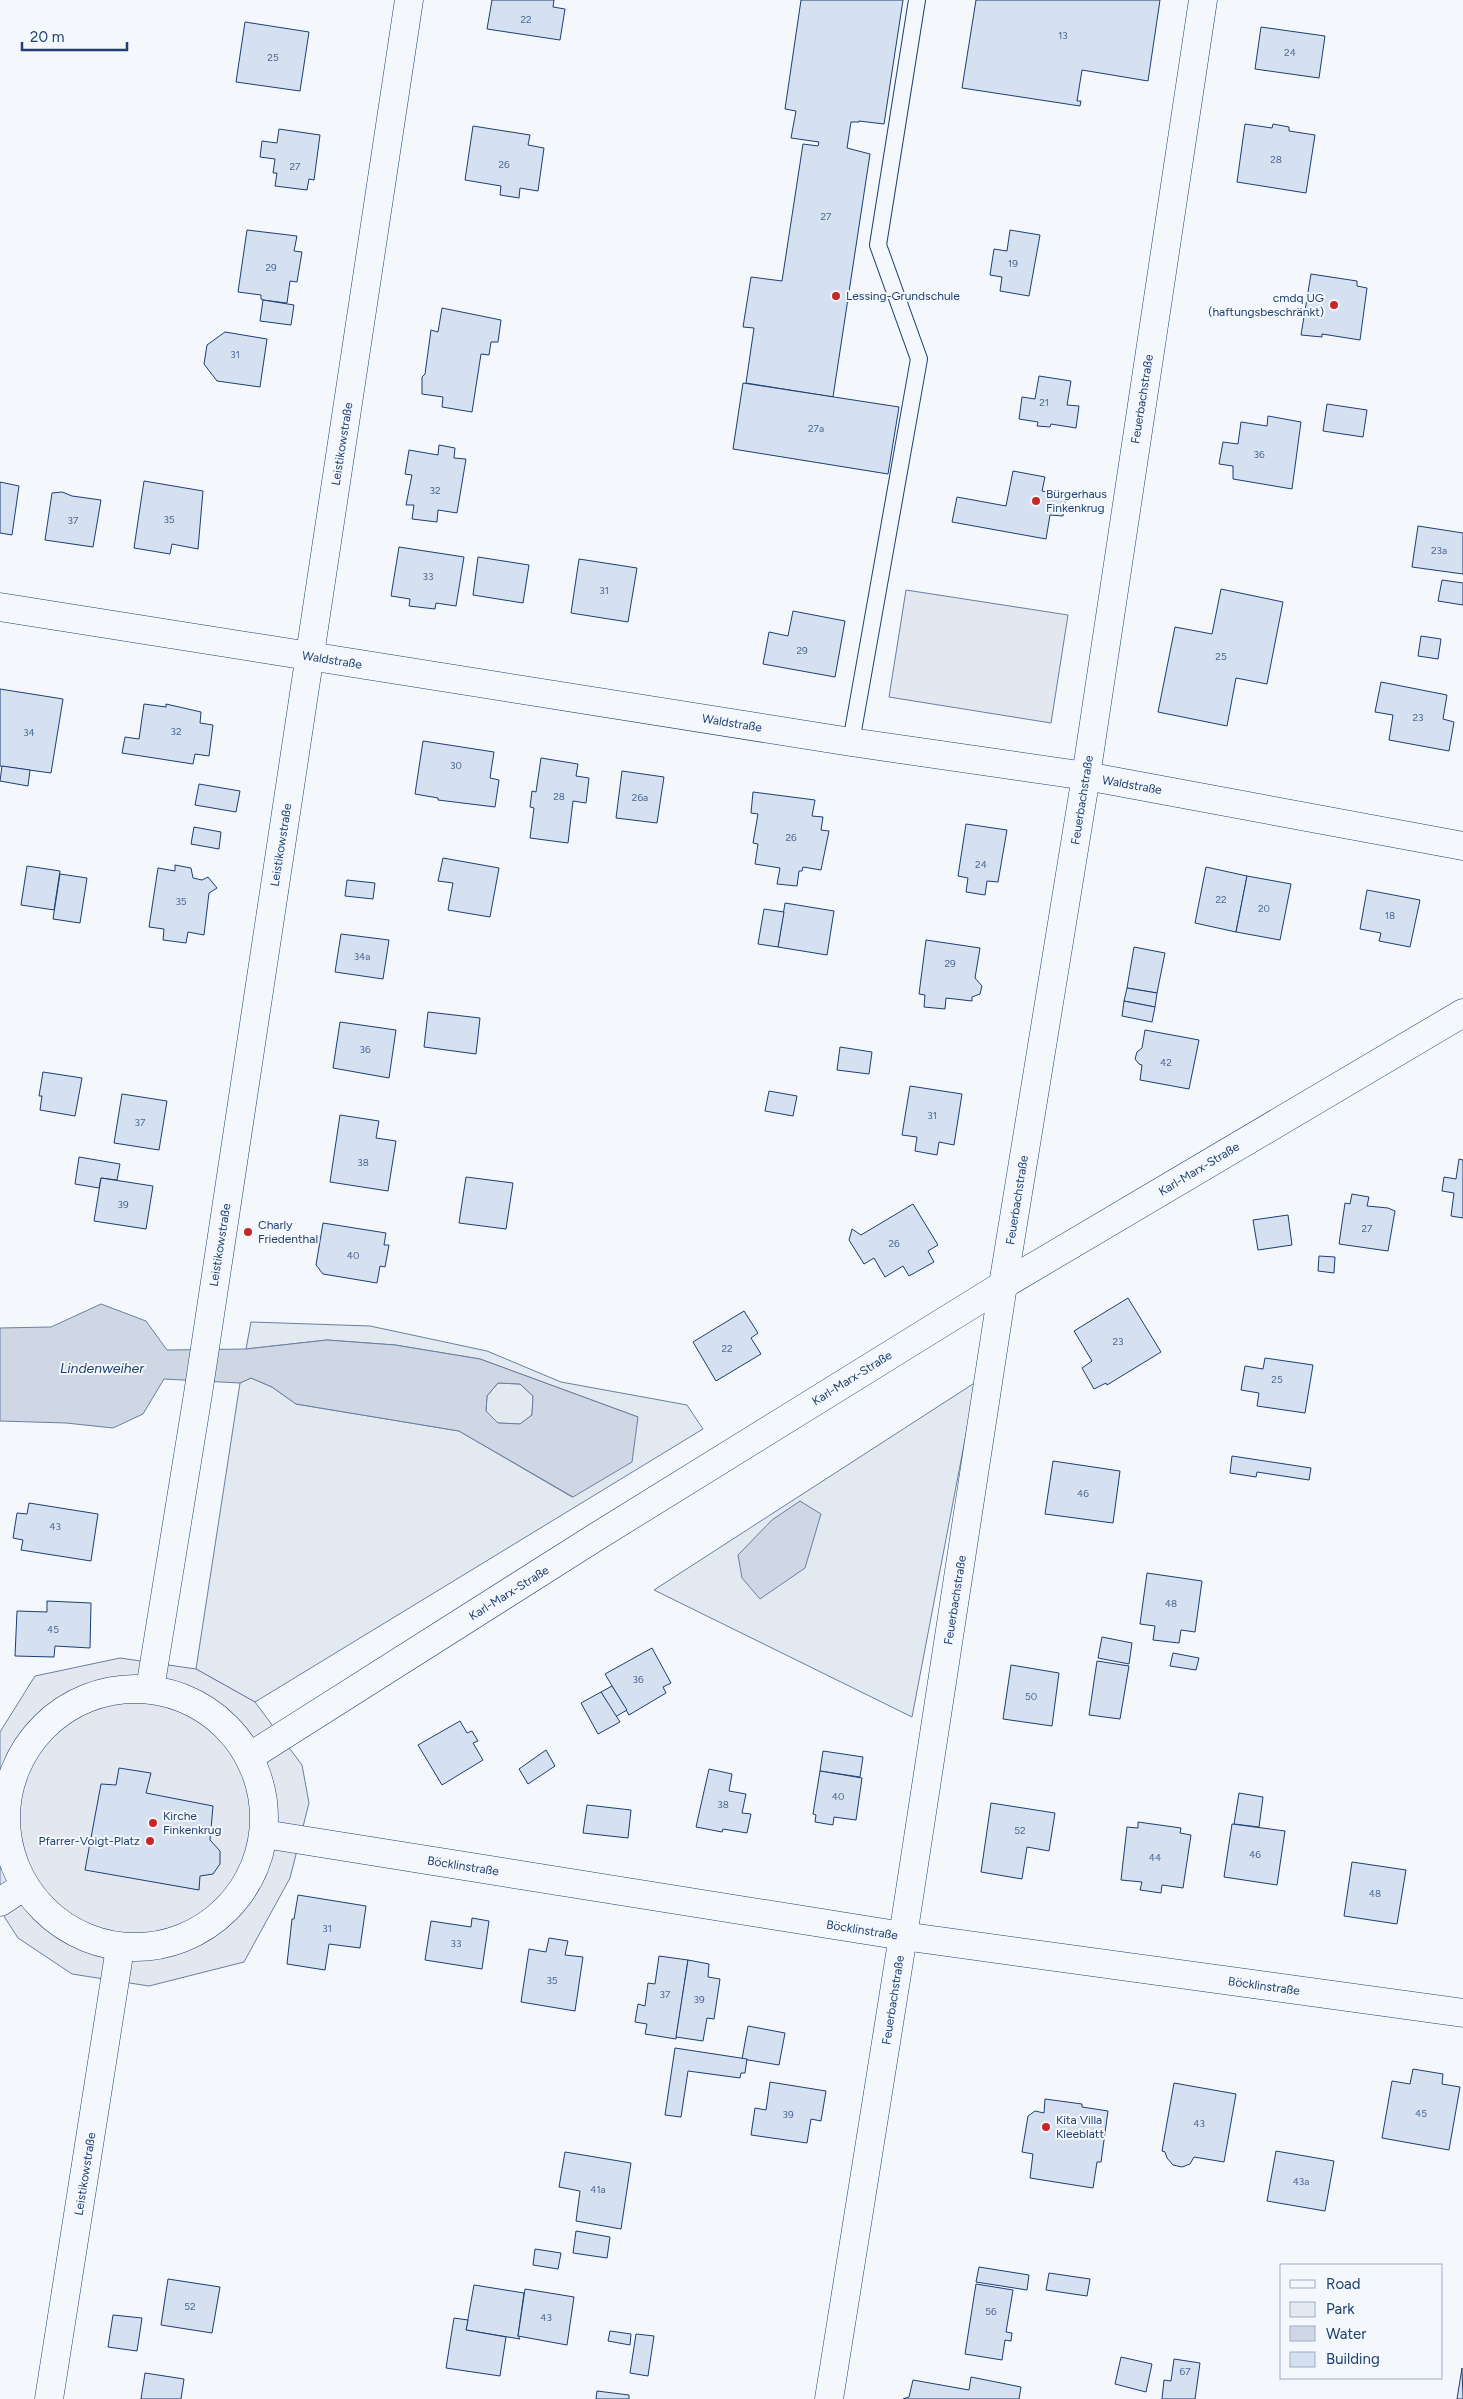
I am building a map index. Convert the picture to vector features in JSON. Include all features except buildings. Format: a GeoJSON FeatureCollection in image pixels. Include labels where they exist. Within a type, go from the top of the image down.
{"type":"FeatureCollection","features":[{"type":"Feature","properties":{"kind":"street","name":"Leistikowstraße"},"geometry":{"type":"LineString","coordinates":[[150,1689],[198,1394],[409,0]]}},
{"type":"Feature","properties":{"kind":"street","name":"Feuerbachstraße"},"geometry":{"type":"LineString","coordinates":[[829,2399],[903,1936],[1003,1285],[1086,776],[1203,0]]}},
{"type":"Feature","properties":{"kind":"street","name":"Waldstraße"},"geometry":{"type":"LineString","coordinates":[[0,607],[851,742],[1086,776],[1463,846]]}},
{"type":"Feature","properties":{"kind":"street","name":"Karl-Marx-Straße"},"geometry":{"type":"LineString","coordinates":[[249,1757],[596,1537],[1003,1285],[1463,1013]]}},
{"type":"Feature","properties":{"kind":"street"},"geometry":{"type":"LineString","coordinates":[[150,1689],[190,1700],[224,1724],[249,1757],[263,1795],[264,1834],[248,1882],[216,1921],[171,1944],[120,1948],[65,1929],[23,1887],[6,1843],[3,1795],[23,1750],[57,1714],[101,1692],[150,1689]]}},
{"type":"Feature","properties":{"kind":"street","name":"Böcklinstraße"},"geometry":{"type":"LineString","coordinates":[[264,1834],[903,1936],[1463,2013]]}},
{"type":"Feature","properties":{"kind":"street"},"geometry":{"type":"LineString","coordinates":[[0,1902],[23,1887]]}},
{"type":"Feature","properties":{"kind":"street","name":"Leistikowstraße"},"geometry":{"type":"LineString","coordinates":[[49,2399],[120,1948]]}},
{"type":"Feature","properties":{"kind":"lane"},"geometry":{"type":"LineString","coordinates":[[851,742],[919,359],[878,245],[916,0]]}},
{"type":"Feature","properties":{"kind":"green space"},"geometry":{"type":"Polygon","coordinates":[[[251,1322],[370,1326],[487,1351],[561,1382],[687,1405],[703,1429],[255,1702],[196,1669],[240,1383],[251,1378],[272,1387],[296,1404],[459,1431],[572,1497],[638,1417],[480,1359],[395,1345],[327,1340],[246,1349],[251,1322]]]}},
{"type":"Feature","properties":{"kind":"green space"},"geometry":{"type":"Polygon","coordinates":[[[976,1382],[912,1717],[654,1590],[976,1382]]]}},
{"type":"Feature","properties":{"kind":"green space"},"geometry":{"type":"Polygon","coordinates":[[[498,1383],[520,1384],[533,1396],[532,1415],[520,1424],[498,1423],[486,1411],[487,1396],[498,1383]]]}},
{"type":"Feature","properties":{"kind":"shaded area"},"geometry":{"type":"Polygon","coordinates":[[[906,590],[1068,615],[1051,723],[889,697],[906,590]]]}},
{"type":"Feature","properties":{"kind":"shaded area","name":"Pfarrer-Voigt-Platz"},"geometry":{"type":"Polygon","coordinates":[[[120,1658],[196,1669],[255,1702],[302,1765],[309,1803],[290,1878],[244,1962],[149,1986],[72,1974],[18,1938],[0,1910],[0,1732],[35,1676],[120,1658]]]}},
{"type":"Feature","properties":{"kind":"water","name":"Lindenweiher"},"geometry":{"type":"Polygon","coordinates":[[[101,1304],[146,1321],[167,1350],[246,1349],[327,1340],[395,1345],[480,1359],[638,1417],[632,1462],[573,1497],[459,1431],[296,1404],[272,1387],[251,1378],[240,1383],[164,1379],[143,1414],[113,1428],[66,1423],[0,1421],[0,1328],[51,1327],[101,1304]],[[498,1383],[487,1396],[486,1411],[498,1423],[520,1424],[532,1415],[533,1396],[520,1384],[498,1383]]]}},
{"type":"Feature","properties":{"kind":"water"},"geometry":{"type":"Polygon","coordinates":[[[800,1501],[821,1514],[805,1568],[760,1599],[742,1578],[738,1555],[772,1520],[800,1501]]]}},
{"type":"Feature","properties":{"kind":"place","name":"Lessing-Grundschule"},"geometry":{"type":"Point","coordinates":[836,296]}},
{"type":"Feature","properties":{"kind":"place","name":"cmdq UG (haftungsbeschränkt)"},"geometry":{"type":"Point","coordinates":[1334,305]}},
{"type":"Feature","properties":{"kind":"place","name":"Bürgerhaus Finkenkrug"},"geometry":{"type":"Point","coordinates":[1036,501]}},
{"type":"Feature","properties":{"kind":"place","name":"Charly Friedenthal"},"geometry":{"type":"Point","coordinates":[248,1232]}},
{"type":"Feature","properties":{"kind":"place","name":"Kirche Finkenkrug"},"geometry":{"type":"Point","coordinates":[153,1823]}},
{"type":"Feature","properties":{"kind":"place","name":"Pfarrer-Voigt-Platz"},"geometry":{"type":"Point","coordinates":[150,1841]}},
{"type":"Feature","properties":{"kind":"place","name":"Kita Villa Kleeblatt"},"geometry":{"type":"Point","coordinates":[1046,2127]}}]}
